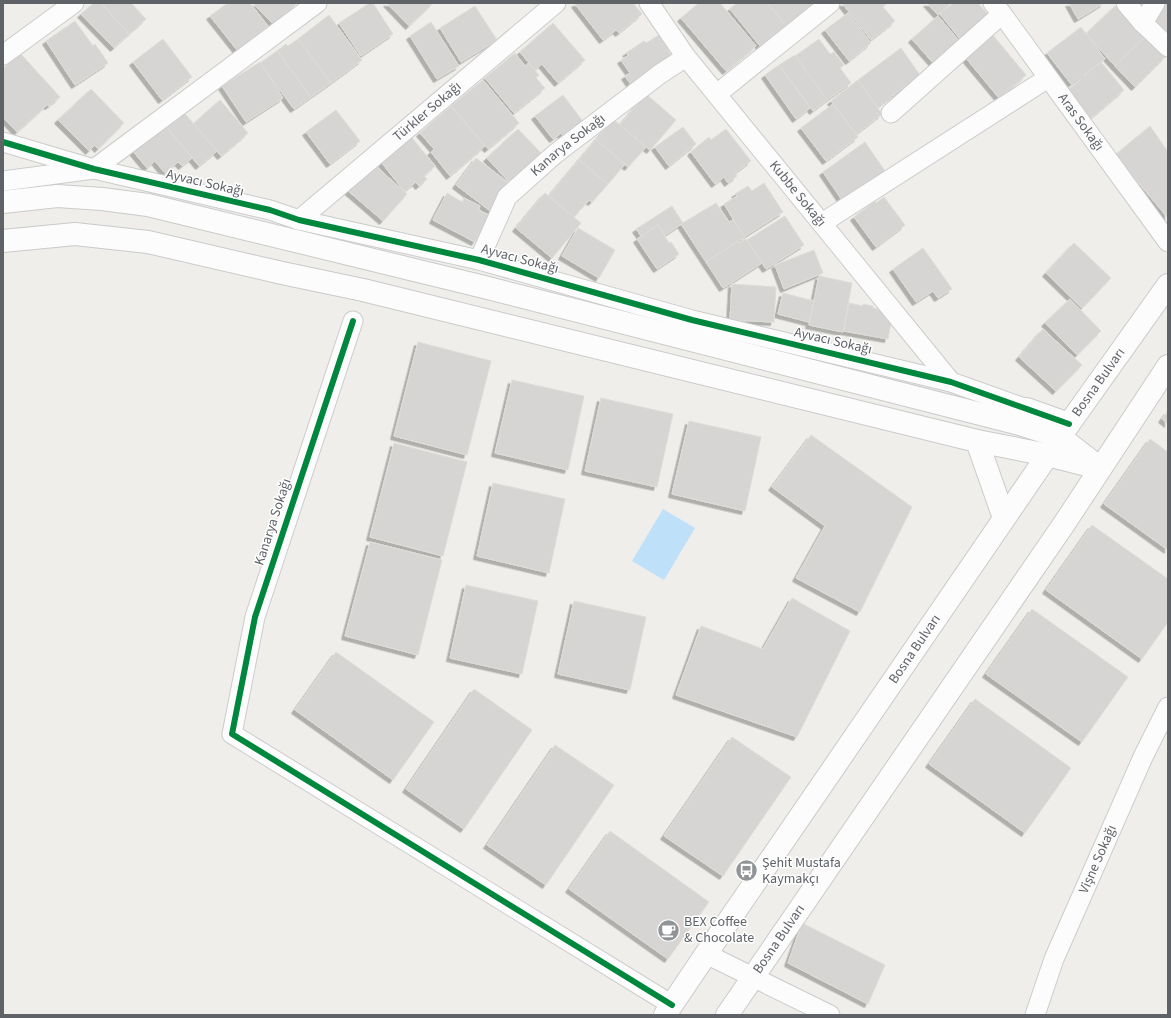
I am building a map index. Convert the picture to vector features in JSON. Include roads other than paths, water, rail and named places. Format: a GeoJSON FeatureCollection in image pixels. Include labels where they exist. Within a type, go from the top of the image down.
{"type":"FeatureCollection","features":[{"type":"Feature","properties":{"kind":"main road"},"geometry":{"type":"LineString","coordinates":[[3,202],[57,196],[102,199],[148,205],[1024,417],[1064,431],[1100,468]]}},
{"type":"Feature","properties":{"kind":"main road"},"geometry":{"type":"LineString","coordinates":[[3,240],[75,234],[148,242],[363,290],[976,441],[1048,455],[1100,468]]}},
{"type":"Feature","properties":{"kind":"main road","name":"Bosna Bulvarı"},"geometry":{"type":"LineString","coordinates":[[668,1010],[1064,431],[1168,285]]}},
{"type":"Feature","properties":{"kind":"main road","name":"Bosna Bulvarı"},"geometry":{"type":"LineString","coordinates":[[727,1015],[1064,524],[1168,366]]}},
{"type":"Feature","properties":{"kind":"main road"},"geometry":{"type":"LineString","coordinates":[[976,441],[1004,518]]}},
{"type":"Feature","properties":{"kind":"street"},"geometry":{"type":"LineString","coordinates":[[3,55],[74,3]]}},
{"type":"Feature","properties":{"kind":"street","name":"Türkler Sokağı"},"geometry":{"type":"LineString","coordinates":[[299,220],[556,3]]}},
{"type":"Feature","properties":{"kind":"street","name":"Kubbe Sokağı"},"geometry":{"type":"LineString","coordinates":[[649,3],[686,56],[951,382]]}},
{"type":"Feature","properties":{"kind":"street"},"geometry":{"type":"LineString","coordinates":[[717,94],[830,3]]}},
{"type":"Feature","properties":{"kind":"street"},"geometry":{"type":"LineString","coordinates":[[1126,3],[1143,23],[1168,48]]}},
{"type":"Feature","properties":{"kind":"street"},"geometry":{"type":"LineString","coordinates":[[1143,23],[1155,3]]}},
{"type":"Feature","properties":{"kind":"street"},"geometry":{"type":"LineString","coordinates":[[3,181],[94,169],[313,4]]}},
{"type":"Feature","properties":{"kind":"street"},"geometry":{"type":"LineString","coordinates":[[891,113],[997,9]]}},
{"type":"Feature","properties":{"kind":"street","name":"Aras Sokağı"},"geometry":{"type":"LineString","coordinates":[[997,9],[1168,242]]}},
{"type":"Feature","properties":{"kind":"street","name":"Kanarya Sokağı"},"geometry":{"type":"LineString","coordinates":[[479,260],[507,197],[555,154],[686,56]]}},
{"type":"Feature","properties":{"kind":"street"},"geometry":{"type":"LineString","coordinates":[[822,223],[1048,78]]}},
{"type":"Feature","properties":{"kind":"street","name":"Ayvacı Sokağı"},"geometry":{"type":"LineString","coordinates":[[3,142],[94,169],[270,210],[299,220],[479,260],[692,320],[951,382],[1024,417]]}},
{"type":"Feature","properties":{"kind":"street","name":"Kanarya Sokağı"},"geometry":{"type":"LineString","coordinates":[[353,321],[254,617],[232,734],[668,1010]]}},
{"type":"Feature","properties":{"kind":"street","name":"Vişne Sokağı"},"geometry":{"type":"LineString","coordinates":[[1035,1015],[1054,959],[1143,757],[1168,708]]}},
{"type":"Feature","properties":{"kind":"street"},"geometry":{"type":"LineString","coordinates":[[706,954],[753,977],[810,1011],[830,1015]]}},
{"type":"Feature","properties":{"kind":"water"},"geometry":{"type":"Polygon","coordinates":[[[663,509],[695,528],[664,580],[632,561],[663,509]]]}},
{"type":"Feature","properties":{"kind":"place","name":"Şehit Mustafa Kaymakçı"},"geometry":{"type":"Point","coordinates":[746,871]}},
{"type":"Feature","properties":{"kind":"place","name":"BEX Coffee & Chocolate"},"geometry":{"type":"Point","coordinates":[669,930]}}]}
